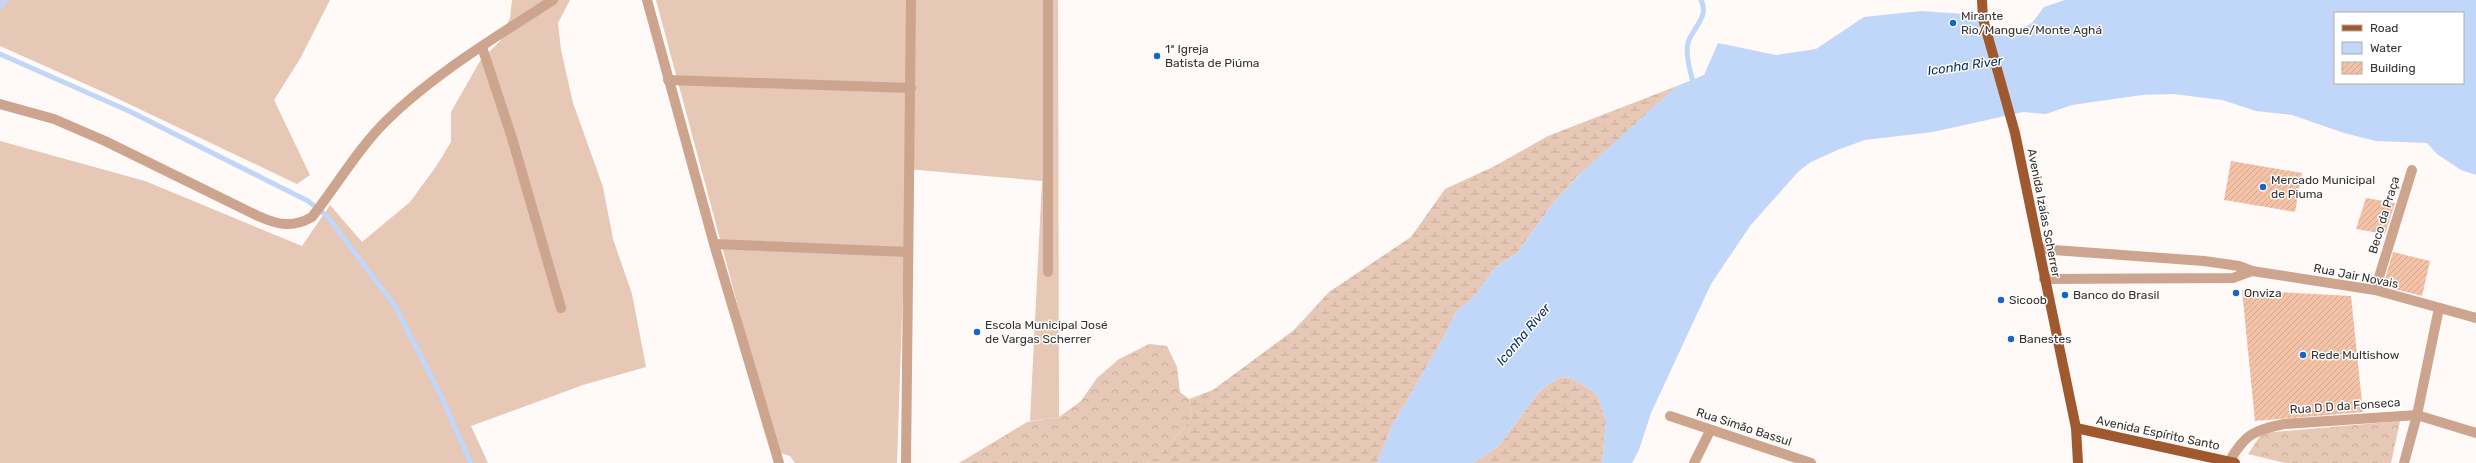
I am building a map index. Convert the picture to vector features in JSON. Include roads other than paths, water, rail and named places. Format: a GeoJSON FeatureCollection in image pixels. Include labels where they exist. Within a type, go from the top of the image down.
{"type":"FeatureCollection","features":[{"type":"Feature","properties":{"kind":"main road","name":"Avenida Izaías Scherrer"},"geometry":{"type":"LineString","coordinates":[[1982,0],[1983,18],[2015,133],[2040,249],[2044,279],[2076,428],[2078,463]]}},
{"type":"Feature","properties":{"kind":"main road","name":"Avenida Espírito Santo"},"geometry":{"type":"LineString","coordinates":[[2076,428],[2232,462]]}},
{"type":"Feature","properties":{"kind":"street"},"geometry":{"type":"LineString","coordinates":[[0,104],[62,122],[105,141],[275,224],[290,225],[303,222],[312,217],[352,160],[386,121],[439,77],[553,0]]}},
{"type":"Feature","properties":{"kind":"street"},"geometry":{"type":"LineString","coordinates":[[647,0],[714,244],[779,463]]}},
{"type":"Feature","properties":{"kind":"street"},"geometry":{"type":"LineString","coordinates":[[906,463],[911,0]]}},
{"type":"Feature","properties":{"kind":"street"},"geometry":{"type":"LineString","coordinates":[[1048,0],[1048,272]]}},
{"type":"Feature","properties":{"kind":"street"},"geometry":{"type":"LineString","coordinates":[[482,47],[512,138],[560,308]]}},
{"type":"Feature","properties":{"kind":"street"},"geometry":{"type":"LineString","coordinates":[[668,80],[911,88]]}},
{"type":"Feature","properties":{"kind":"street","name":"Beco da Praça"},"geometry":{"type":"LineString","coordinates":[[2375,290],[2412,170]]}},
{"type":"Feature","properties":{"kind":"street"},"geometry":{"type":"LineString","coordinates":[[714,244],[908,252]]}},
{"type":"Feature","properties":{"kind":"street","name":"Rua Jair Novais"},"geometry":{"type":"LineString","coordinates":[[2040,249],[2204,261],[2239,266],[2252,271],[2375,290],[2476,318]]}},
{"type":"Feature","properties":{"kind":"street"},"geometry":{"type":"LineString","coordinates":[[2204,261],[2204,277]]}},
{"type":"Feature","properties":{"kind":"street","name":"Rua Jair Novais"},"geometry":{"type":"LineString","coordinates":[[2044,279],[2233,278],[2252,271]]}},
{"type":"Feature","properties":{"kind":"street"},"geometry":{"type":"LineString","coordinates":[[2404,463],[2439,308]]}},
{"type":"Feature","properties":{"kind":"street","name":"Rua D D da Fonseca"},"geometry":{"type":"LineString","coordinates":[[2232,462],[2245,438],[2265,428],[2316,421],[2416,415],[2476,433]]}},
{"type":"Feature","properties":{"kind":"street","name":"Rua Simão Bassul"},"geometry":{"type":"LineString","coordinates":[[1670,416],[1710,431],[1811,463]]}},
{"type":"Feature","properties":{"kind":"street"},"geometry":{"type":"LineString","coordinates":[[1694,463],[1710,431]]}},
{"type":"Feature","properties":{"kind":"water","name":"Iconha River"},"geometry":{"type":"Polygon","coordinates":[[[2065,0],[2476,0],[2476,175],[2461,170],[2437,154],[2427,143],[2376,141],[2344,133],[2292,115],[2256,111],[2222,100],[2173,94],[2142,95],[2072,105],[2046,114],[2023,112],[1933,132],[1865,140],[1811,162],[1799,171],[1750,226],[1711,284],[1651,413],[1639,450],[1632,463],[1602,463],[1606,420],[1596,393],[1571,378],[1561,377],[1547,385],[1537,394],[1499,446],[1473,463],[1377,463],[1392,426],[1446,333],[1456,312],[1472,299],[1497,266],[1517,253],[1554,202],[1584,170],[1677,86],[1704,75],[1718,43],[1776,55],[1816,49],[1864,17],[1921,11],[1965,14],[2005,36],[2032,23],[2044,7],[2065,0]]]}},
{"type":"Feature","properties":{"kind":"waterway"},"geometry":{"type":"LineString","coordinates":[[0,7],[6,0]]}},
{"type":"Feature","properties":{"kind":"waterway"},"geometry":{"type":"LineString","coordinates":[[1694,86],[1687,48],[1690,38],[1702,17],[1703,6],[1701,0]]}},
{"type":"Feature","properties":{"kind":"waterway"},"geometry":{"type":"LineString","coordinates":[[0,54],[131,112],[308,201],[327,216],[395,306],[441,396],[471,463]]}},
{"type":"Feature","properties":{"kind":"place","name":"Mirante Rio/Mangue/Monte Aghá"},"geometry":{"type":"Point","coordinates":[1953,23]}},
{"type":"Feature","properties":{"kind":"place","name":"1ª Igreja Batista de Piúma"},"geometry":{"type":"Point","coordinates":[1157,56]}},
{"type":"Feature","properties":{"kind":"place","name":"Mercado Municipal de Piuma"},"geometry":{"type":"Point","coordinates":[2263,187]}},
{"type":"Feature","properties":{"kind":"place","name":"Onviza"},"geometry":{"type":"Point","coordinates":[2236,293]}},
{"type":"Feature","properties":{"kind":"place","name":"Banco do Brasil"},"geometry":{"type":"Point","coordinates":[2065,295]}},
{"type":"Feature","properties":{"kind":"place","name":"Sicoob"},"geometry":{"type":"Point","coordinates":[2001,300]}},
{"type":"Feature","properties":{"kind":"place","name":"Escola Municipal José de Vargas Scherrer"},"geometry":{"type":"Point","coordinates":[977,332]}},
{"type":"Feature","properties":{"kind":"place","name":"Banestes"},"geometry":{"type":"Point","coordinates":[2011,339]}},
{"type":"Feature","properties":{"kind":"place","name":"Rede Multishow"},"geometry":{"type":"Point","coordinates":[2303,355]}}]}
